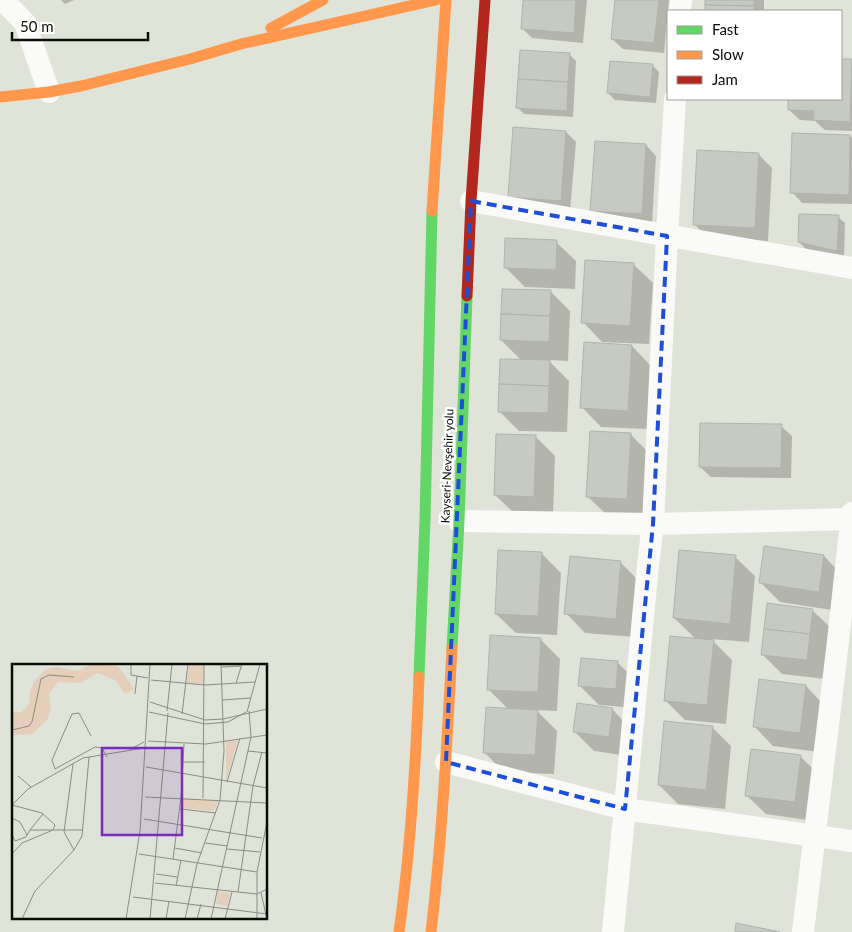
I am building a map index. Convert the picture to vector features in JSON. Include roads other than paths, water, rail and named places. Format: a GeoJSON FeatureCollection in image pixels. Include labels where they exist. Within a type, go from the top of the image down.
{"type":"FeatureCollection","features":[{"type":"Feature","properties":{"kind":"main road"},"geometry":{"type":"LineString","coordinates":[[241,44],[324,0]]}},
{"type":"Feature","properties":{"kind":"main road"},"geometry":{"type":"LineString","coordinates":[[0,97],[49,92],[81,86],[190,59],[241,44],[436,0]]}},
{"type":"Feature","properties":{"kind":"main road","name":"Kayseri-Nevşehir yolu"},"geometry":{"type":"LineString","coordinates":[[399,932],[405,888],[416,760],[425,520],[432,197],[446,0]]}},
{"type":"Feature","properties":{"kind":"main road","name":"Kayseri-Nevşehir yolu"},"geometry":{"type":"LineString","coordinates":[[430,932],[436,891],[446,762],[459,521],[470,201],[485,0]]}},
{"type":"Feature","properties":{"kind":"street"},"geometry":{"type":"LineString","coordinates":[[4,0],[25,23],[49,92]]}},
{"type":"Feature","properties":{"kind":"street"},"geometry":{"type":"LineString","coordinates":[[613,932],[653,524],[675,100]]}},
{"type":"Feature","properties":{"kind":"street"},"geometry":{"type":"LineString","coordinates":[[470,201],[852,268]]}},
{"type":"Feature","properties":{"kind":"street"},"geometry":{"type":"LineString","coordinates":[[803,932],[814,836],[844,651],[852,513]]}},
{"type":"Feature","properties":{"kind":"street"},"geometry":{"type":"LineString","coordinates":[[459,521],[653,524],[852,519]]}},
{"type":"Feature","properties":{"kind":"street"},"geometry":{"type":"LineString","coordinates":[[446,762],[624,808],[852,842]]}}]}
